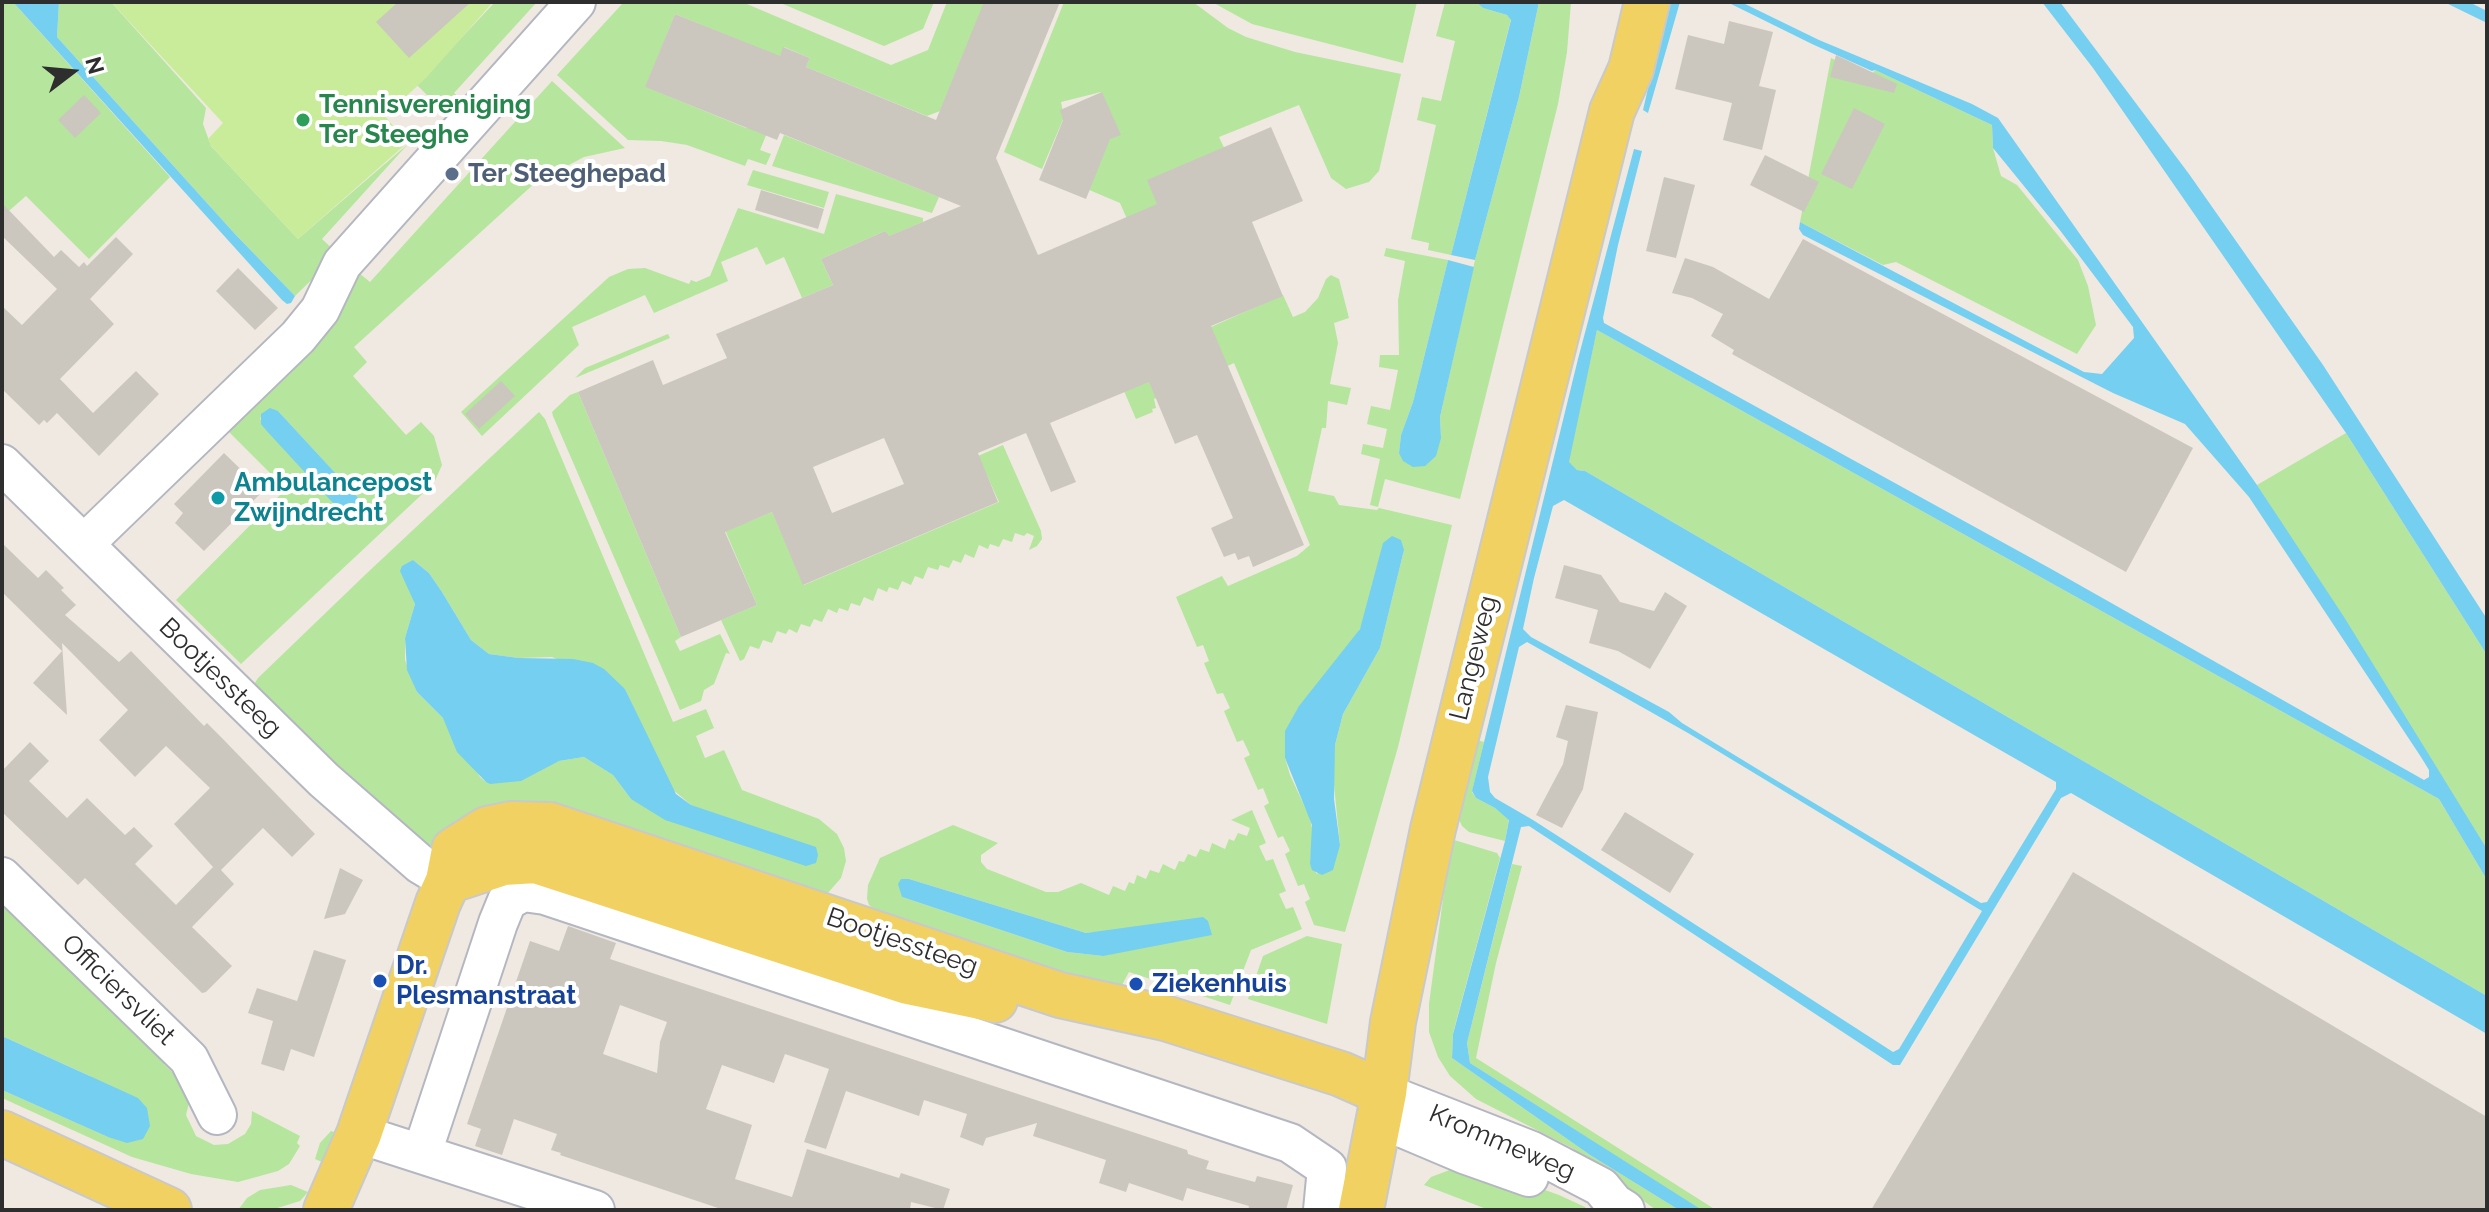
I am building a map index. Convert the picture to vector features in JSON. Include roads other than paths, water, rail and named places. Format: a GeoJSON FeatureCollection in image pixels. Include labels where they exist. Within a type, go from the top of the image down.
{"type":"FeatureCollection","features":[{"type":"Feature","properties":{"kind":"main road","name":"Langeweg"},"geometry":{"type":"LineString","coordinates":[[1361,1210],[1393,1022],[1433,829],[1612,111],[1619,2]]}},
{"type":"Feature","properties":{"kind":"main road","name":"Langeweg"},"geometry":{"type":"LineString","coordinates":[[1612,111],[1631,69],[1647,2]]}},
{"type":"Feature","properties":{"kind":"main road","name":"Bootjessteeg"},"geometry":{"type":"LineString","coordinates":[[448,881],[503,863],[536,861],[908,982],[974,994],[1381,1106]]}},
{"type":"Feature","properties":{"kind":"main road"},"geometry":{"type":"LineString","coordinates":[[326,1210],[359,1134],[448,881]]}},
{"type":"Feature","properties":{"kind":"main road"},"geometry":{"type":"LineString","coordinates":[[2,1133],[169,1210]]}},
{"type":"Feature","properties":{"kind":"street"},"geometry":{"type":"LineString","coordinates":[[84,544],[298,337],[320,310],[342,264],[576,2]]}},
{"type":"Feature","properties":{"kind":"street","name":"Bootjessteeg"},"geometry":{"type":"LineString","coordinates":[[2,464],[324,780],[420,864],[448,881]]}},
{"type":"Feature","properties":{"kind":"street","name":"Officiersvliet"},"geometry":{"type":"LineString","coordinates":[[2,877],[189,1059],[217,1115]]}},
{"type":"Feature","properties":{"kind":"street"},"geometry":{"type":"LineString","coordinates":[[422,1153],[507,901],[523,892],[545,895],[1290,1143],[1327,1168],[1323,1210]]}},
{"type":"Feature","properties":{"kind":"street","name":"Krommeweg"},"geometry":{"type":"LineString","coordinates":[[1381,1106],[1464,1154],[1616,1208]]}},
{"type":"Feature","properties":{"kind":"street"},"geometry":{"type":"LineString","coordinates":[[359,1134],[595,1210]]}},
{"type":"Feature","properties":{"kind":"water"},"geometry":{"type":"Polygon","coordinates":[[[13,2],[59,2],[57,37],[295,296],[291,303],[282,300],[13,2]]]}},
{"type":"Feature","properties":{"kind":"water"},"geometry":{"type":"Polygon","coordinates":[[[1476,2],[1539,2],[1519,97],[1475,260],[1451,255],[1511,20],[1507,15],[1483,8],[1476,2]]]}},
{"type":"Feature","properties":{"kind":"water"},"geometry":{"type":"Polygon","coordinates":[[[1668,2],[1680,2],[1648,113],[1643,110],[1668,2]]]}},
{"type":"Feature","properties":{"kind":"water"},"geometry":{"type":"Polygon","coordinates":[[[1727,2],[1741,2],[1819,40],[1972,104],[1998,118],[2257,485],[2344,617],[2487,849],[2487,880],[2439,799],[1597,330],[1569,462],[1577,470],[1585,471],[2487,996],[2487,1034],[2071,793],[2061,798],[1900,1065],[1893,1065],[1529,826],[1521,827],[1467,1043],[1470,1063],[1702,1210],[1679,1210],[1590,1155],[1452,1058],[1453,1034],[1509,820],[1476,798],[1472,791],[1578,359],[1634,149],[1642,151],[1618,245],[1604,323],[2053,570],[2424,780],[2429,777],[2429,770],[2421,757],[2249,497],[2185,424],[2113,393],[1803,235],[1799,229],[1800,222],[2084,372],[2102,374],[2134,338],[2133,327],[1993,148],[1992,125],[1727,2]],[[1564,500],[1553,506],[1534,578],[1523,629],[1531,637],[1669,712],[1682,723],[1981,903],[1987,902],[2056,789],[2056,782],[1564,500]],[[1527,642],[1519,647],[1488,777],[1490,792],[1495,798],[1893,1052],[1899,1049],[1982,911],[1688,733],[1527,642]]]}},
{"type":"Feature","properties":{"kind":"water"},"geometry":{"type":"Polygon","coordinates":[[[2042,2],[2060,2],[2189,174],[2323,365],[2487,619],[2487,655],[2346,433],[2093,68],[2042,2]]]}},
{"type":"Feature","properties":{"kind":"water"},"geometry":{"type":"Polygon","coordinates":[[[2444,2],[2469,2],[2487,11],[2487,23],[2444,2]]]}},
{"type":"Feature","properties":{"kind":"water"},"geometry":{"type":"Polygon","coordinates":[[[1448,260],[1474,267],[1440,417],[1441,438],[1436,456],[1425,466],[1413,467],[1403,461],[1399,453],[1401,435],[1413,402],[1448,260]]]}},
{"type":"Feature","properties":{"kind":"water"},"geometry":{"type":"Polygon","coordinates":[[[270,408],[278,411],[361,501],[364,507],[361,515],[353,519],[345,516],[265,429],[261,424],[261,414],[270,408]]]}},
{"type":"Feature","properties":{"kind":"water"},"geometry":{"type":"Polygon","coordinates":[[[1392,536],[1401,540],[1404,550],[1380,648],[1343,714],[1335,745],[1334,799],[1340,845],[1333,870],[1322,875],[1312,870],[1310,864],[1312,825],[1285,758],[1285,731],[1299,706],[1360,629],[1383,543],[1392,536]]]}},
{"type":"Feature","properties":{"kind":"water"},"geometry":{"type":"Polygon","coordinates":[[[413,560],[429,573],[471,640],[489,654],[573,659],[604,669],[625,689],[676,794],[691,805],[816,847],[816,863],[806,866],[665,820],[631,799],[613,775],[584,757],[559,761],[521,781],[486,782],[457,752],[443,718],[417,692],[407,670],[405,638],[415,604],[400,571],[402,566],[413,560]]]}},
{"type":"Feature","properties":{"kind":"water"},"geometry":{"type":"Polygon","coordinates":[[[901,879],[1086,933],[1203,917],[1208,921],[1212,935],[1103,956],[1067,952],[902,897],[898,884],[901,879]]]}},
{"type":"Feature","properties":{"kind":"water"},"geometry":{"type":"Polygon","coordinates":[[[2,1036],[138,1098],[147,1108],[150,1126],[143,1139],[127,1143],[108,1137],[2,1090],[2,1036]]]}},
{"type":"Feature","properties":{"kind":"place","name":"Tennisvereniging Ter Steeghe"},"geometry":{"type":"Point","coordinates":[303,120]}},
{"type":"Feature","properties":{"kind":"place","name":"Ter Steeghepad"},"geometry":{"type":"Point","coordinates":[452,174]}},
{"type":"Feature","properties":{"kind":"place","name":"Ambulancepost Zwijndrecht"},"geometry":{"type":"Point","coordinates":[218,498]}},
{"type":"Feature","properties":{"kind":"place","name":"Dr. Plesmanstraat"},"geometry":{"type":"Point","coordinates":[380,981]}},
{"type":"Feature","properties":{"kind":"place","name":"Ziekenhuis"},"geometry":{"type":"Point","coordinates":[1136,984]}}]}
